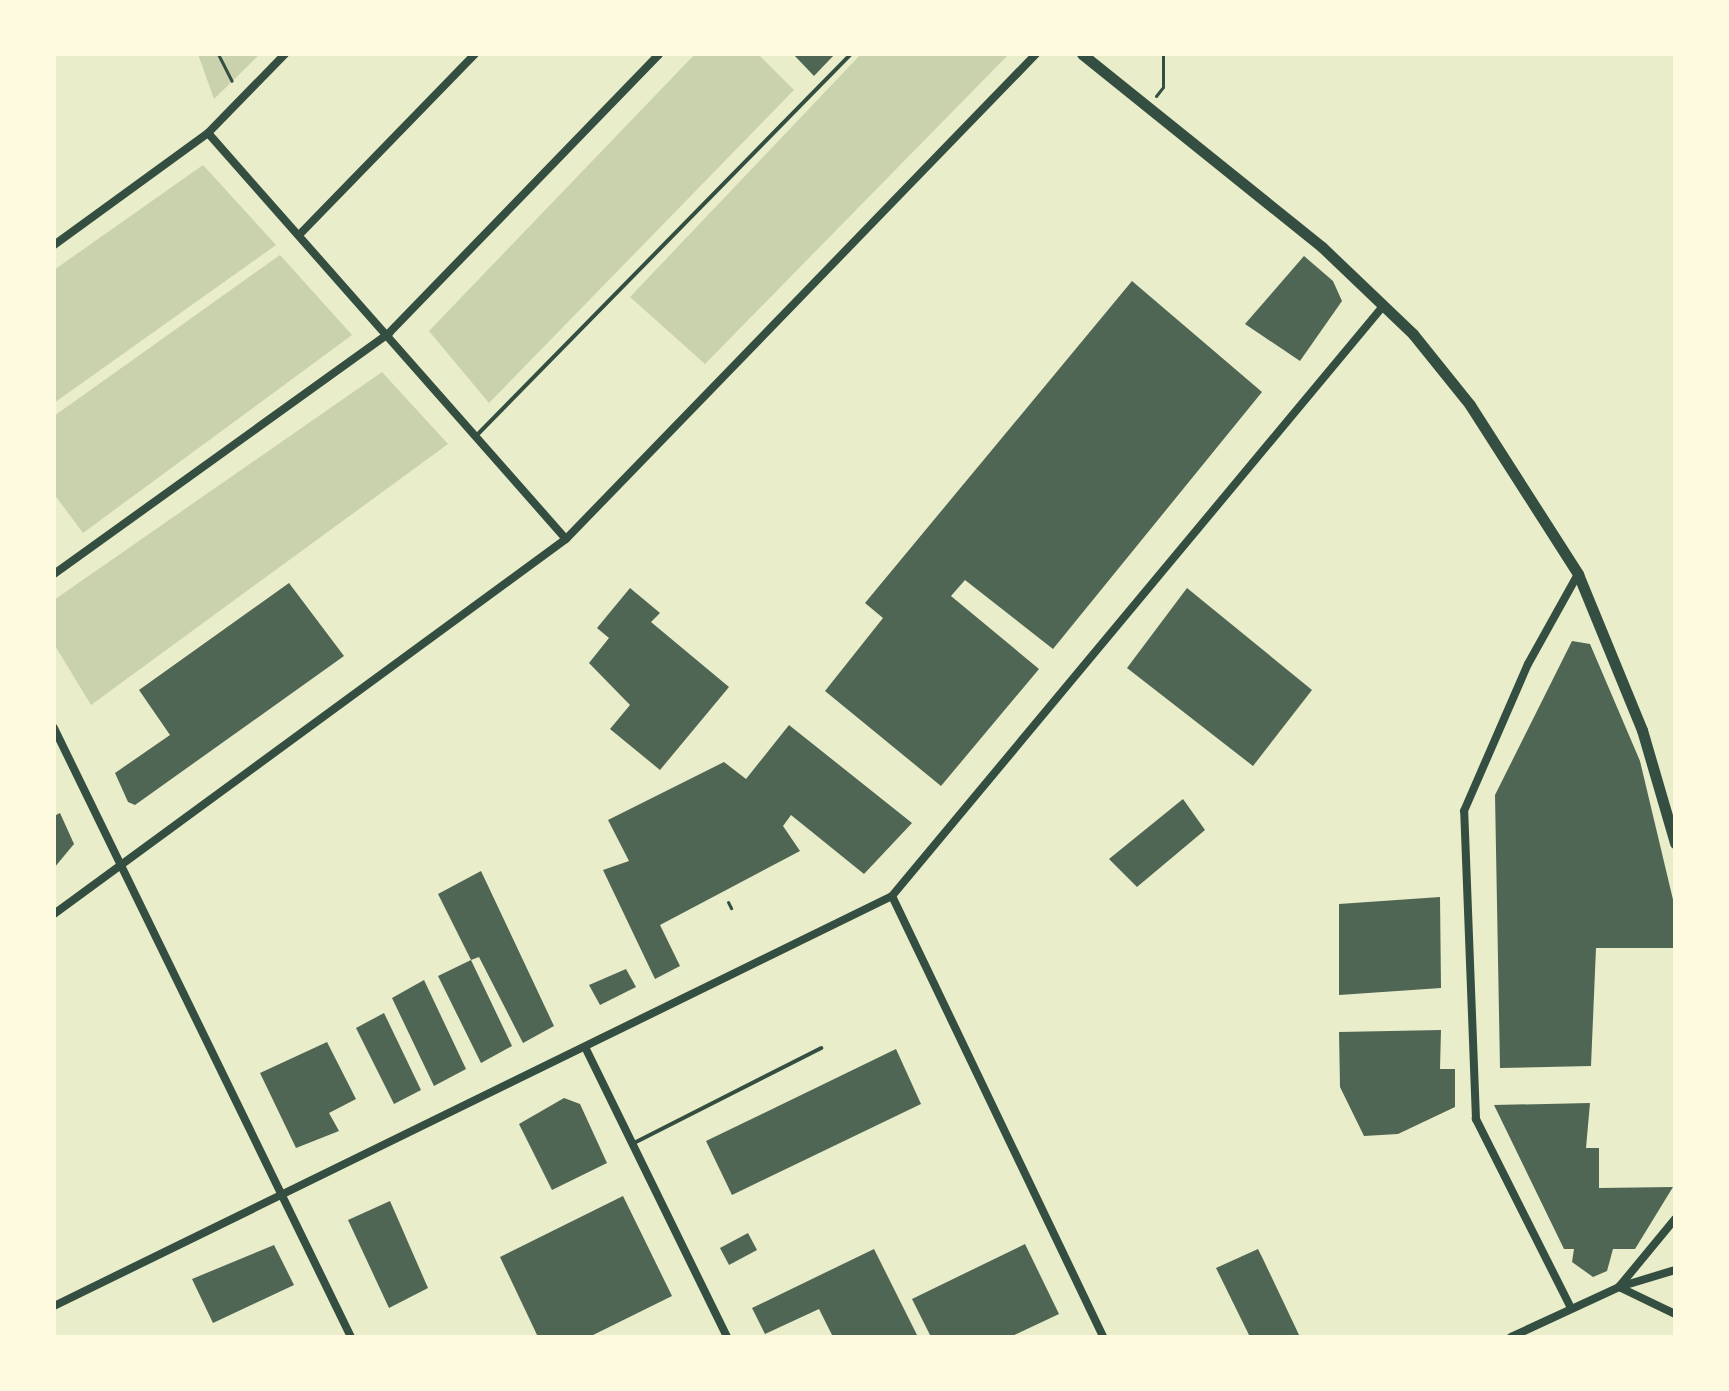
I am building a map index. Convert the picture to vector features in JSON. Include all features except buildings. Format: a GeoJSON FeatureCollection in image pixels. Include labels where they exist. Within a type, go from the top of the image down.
{"type":"FeatureCollection","features":[{"type":"Feature","properties":{"kind":"main road"},"geometry":{"type":"LineString","coordinates":[[1082,54],[1384,305],[1470,405],[1578,574],[1642,730],[1675,843]]}},
{"type":"Feature","properties":{"kind":"street"},"geometry":{"type":"LineString","coordinates":[[54,245],[208,133],[285,54]]}},
{"type":"Feature","properties":{"kind":"street"},"geometry":{"type":"LineString","coordinates":[[300,234],[475,54]]}},
{"type":"Feature","properties":{"kind":"street"},"geometry":{"type":"LineString","coordinates":[[54,574],[389,333],[659,54]]}},
{"type":"Feature","properties":{"kind":"street"},"geometry":{"type":"LineString","coordinates":[[54,914],[566,539],[1036,54]]}},
{"type":"Feature","properties":{"kind":"street"},"geometry":{"type":"LineString","coordinates":[[208,133],[389,333],[566,539]]}},
{"type":"Feature","properties":{"kind":"street"},"geometry":{"type":"LineString","coordinates":[[54,1306],[586,1049],[892,896],[1384,305]]}},
{"type":"Feature","properties":{"kind":"street"},"geometry":{"type":"LineString","coordinates":[[1571,1308],[1476,1119],[1464,811],[1528,664],[1578,574]]}},
{"type":"Feature","properties":{"kind":"street"},"geometry":{"type":"LineString","coordinates":[[54,728],[351,1337]]}},
{"type":"Feature","properties":{"kind":"street"},"geometry":{"type":"LineString","coordinates":[[892,896],[1103,1337]]}},
{"type":"Feature","properties":{"kind":"street"},"geometry":{"type":"LineString","coordinates":[[586,1049],[727,1337]]}},
{"type":"Feature","properties":{"kind":"street"},"geometry":{"type":"LineString","coordinates":[[1619,1287],[1675,1219]]}},
{"type":"Feature","properties":{"kind":"street"},"geometry":{"type":"LineString","coordinates":[[1511,1337],[1619,1287],[1675,1270]]}},
{"type":"Feature","properties":{"kind":"street"},"geometry":{"type":"LineString","coordinates":[[1619,1287],[1675,1314]]}},
{"type":"Feature","properties":{"kind":"lane"},"geometry":{"type":"LineString","coordinates":[[477,435],[851,54]]}},
{"type":"Feature","properties":{"kind":"lane"},"geometry":{"type":"LineString","coordinates":[[632,1144],[821,1048]]}},
{"type":"Feature","properties":{"kind":"path"},"geometry":{"type":"LineString","coordinates":[[218,54],[232,81]]}},
{"type":"Feature","properties":{"kind":"path"},"geometry":{"type":"LineString","coordinates":[[1146,108],[1163,87],[1163,54]]}},
{"type":"Feature","properties":{"kind":"path"},"geometry":{"type":"LineString","coordinates":[[728,902],[731,908]]}},
{"type":"Feature","properties":{"kind":"green space"},"geometry":{"type":"Polygon","coordinates":[[[198,54],[260,54],[214,99],[198,54]]]}},
{"type":"Feature","properties":{"kind":"green space"},"geometry":{"type":"Polygon","coordinates":[[[695,54],[758,54],[794,90],[489,403],[429,331],[695,54]]]}},
{"type":"Feature","properties":{"kind":"green space"},"geometry":{"type":"Polygon","coordinates":[[[861,54],[1009,54],[705,364],[630,297],[861,54]]]}},
{"type":"Feature","properties":{"kind":"green space"},"geometry":{"type":"Polygon","coordinates":[[[203,165],[276,245],[54,403],[54,270],[203,165]]]}},
{"type":"Feature","properties":{"kind":"green space"},"geometry":{"type":"Polygon","coordinates":[[[280,255],[352,335],[83,533],[54,494],[54,416],[280,255]]]}},
{"type":"Feature","properties":{"kind":"green space"},"geometry":{"type":"Polygon","coordinates":[[[382,372],[448,444],[91,705],[54,644],[54,600],[382,372]]]}}]}
